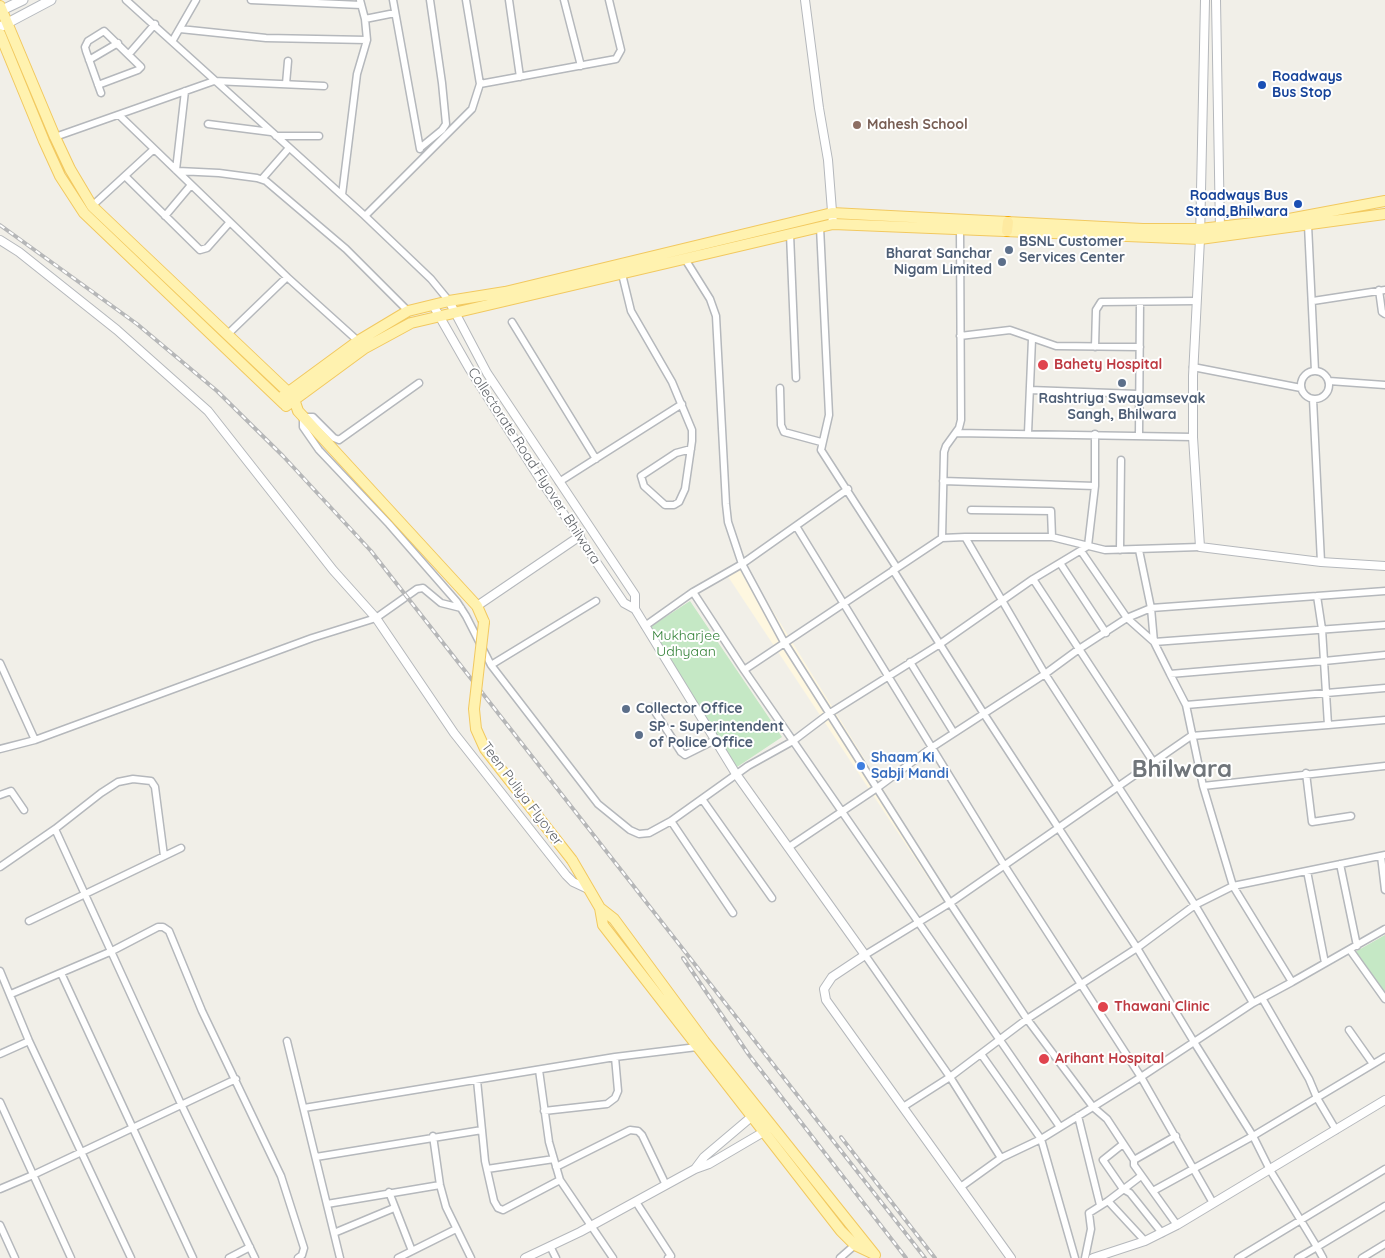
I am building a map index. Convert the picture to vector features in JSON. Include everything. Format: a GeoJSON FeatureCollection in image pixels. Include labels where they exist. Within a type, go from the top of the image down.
{"type":"FeatureCollection","features":[{"type":"Feature","properties":{"kind":"main road"},"geometry":{"type":"LineString","coordinates":[[22,0],[1,9],[4,25],[70,169],[92,206],[228,334],[301,414]]}},
{"type":"Feature","properties":{"kind":"main road"},"geometry":{"type":"LineString","coordinates":[[4,25],[51,0]]}},
{"type":"Feature","properties":{"kind":"main road"},"geometry":{"type":"LineString","coordinates":[[0,34],[52,159],[71,195],[84,213],[287,399]]}},
{"type":"Feature","properties":{"kind":"main road"},"geometry":{"type":"LineString","coordinates":[[1200,234],[1219,227],[1290,219],[1385,201]]}},
{"type":"Feature","properties":{"kind":"main road"},"geometry":{"type":"LineString","coordinates":[[287,399],[358,341],[408,311],[449,301],[505,292],[833,219],[1200,234],[1221,238],[1385,214]]}},
{"type":"Feature","properties":{"kind":"main road"},"geometry":{"type":"LineString","coordinates":[[287,399],[388,334],[411,322],[820,227],[833,219],[960,229],[1007,227]]}},
{"type":"Feature","properties":{"kind":"main road","name":"Teen Puliya Flyover"},"geometry":{"type":"LineString","coordinates":[[301,414],[477,606],[484,622],[474,709],[476,728],[485,750],[572,860],[600,908]]}},
{"type":"Feature","properties":{"kind":"main road"},"geometry":{"type":"LineString","coordinates":[[600,908],[603,925],[697,1047],[756,1113]]}},
{"type":"Feature","properties":{"kind":"main road"},"geometry":{"type":"LineString","coordinates":[[600,908],[614,919],[768,1130],[859,1242],[876,1256]]}},
{"type":"Feature","properties":{"kind":"street"},"geometry":{"type":"LineString","coordinates":[[126,0],[173,40],[214,81],[365,216],[431,280],[449,301],[478,359],[635,595],[635,609],[736,774],[950,1077],[1000,1158]]}},
{"type":"Feature","properties":{"kind":"street"},"geometry":{"type":"LineString","coordinates":[[173,40],[196,0]]}},
{"type":"Feature","properties":{"kind":"street"},"geometry":{"type":"LineString","coordinates":[[251,0],[360,2],[365,18],[367,40],[357,74],[342,195]]}},
{"type":"Feature","properties":{"kind":"street"},"geometry":{"type":"LineString","coordinates":[[393,0],[422,158]]}},
{"type":"Feature","properties":{"kind":"street"},"geometry":{"type":"LineString","coordinates":[[420,148],[442,130],[446,124],[430,0]]}},
{"type":"Feature","properties":{"kind":"street"},"geometry":{"type":"LineString","coordinates":[[365,216],[468,114],[475,102],[480,84],[466,0]]}},
{"type":"Feature","properties":{"kind":"street"},"geometry":{"type":"LineString","coordinates":[[509,0],[520,77]]}},
{"type":"Feature","properties":{"kind":"street"},"geometry":{"type":"LineString","coordinates":[[564,0],[581,66]]}},
{"type":"Feature","properties":{"kind":"street"},"geometry":{"type":"LineString","coordinates":[[480,84],[612,61],[619,56],[621,50],[609,0]]}},
{"type":"Feature","properties":{"kind":"street"},"geometry":{"type":"LineString","coordinates":[[805,0],[818,108],[828,160],[833,219]]}},
{"type":"Feature","properties":{"kind":"street"},"geometry":{"type":"LineString","coordinates":[[1200,547],[1193,437],[1193,367],[1200,234],[1205,0]]}},
{"type":"Feature","properties":{"kind":"street"},"geometry":{"type":"LineString","coordinates":[[1216,0],[1219,227],[1221,238]]}},
{"type":"Feature","properties":{"kind":"street"},"geometry":{"type":"LineString","coordinates":[[365,18],[395,13]]}},
{"type":"Feature","properties":{"kind":"street"},"geometry":{"type":"LineString","coordinates":[[129,54],[155,24]]}},
{"type":"Feature","properties":{"kind":"street"},"geometry":{"type":"LineString","coordinates":[[180,29],[266,38],[367,40]]}},
{"type":"Feature","properties":{"kind":"street"},"geometry":{"type":"LineString","coordinates":[[98,85],[139,69],[140,64],[106,32],[99,33],[86,44],[89,60],[98,85],[101,93]]}},
{"type":"Feature","properties":{"kind":"street"},"geometry":{"type":"LineString","coordinates":[[89,60],[118,43]]}},
{"type":"Feature","properties":{"kind":"street"},"geometry":{"type":"LineString","coordinates":[[286,84],[288,62]]}},
{"type":"Feature","properties":{"kind":"street"},"geometry":{"type":"LineString","coordinates":[[55,137],[214,81],[324,86]]}},
{"type":"Feature","properties":{"kind":"street"},"geometry":{"type":"LineString","coordinates":[[177,171],[185,91]]}},
{"type":"Feature","properties":{"kind":"street"},"geometry":{"type":"LineString","coordinates":[[119,114],[287,277],[358,341]]}},
{"type":"Feature","properties":{"kind":"street"},"geometry":{"type":"LineString","coordinates":[[208,124],[274,134],[319,136]]}},
{"type":"Feature","properties":{"kind":"street"},"geometry":{"type":"LineString","coordinates":[[262,179],[289,148]]}},
{"type":"Feature","properties":{"kind":"street"},"geometry":{"type":"LineString","coordinates":[[92,206],[126,177],[154,149]]}},
{"type":"Feature","properties":{"kind":"street"},"geometry":{"type":"LineString","coordinates":[[177,171],[218,173],[262,179],[346,249],[408,311]]}},
{"type":"Feature","properties":{"kind":"street"},"geometry":{"type":"LineString","coordinates":[[126,177],[202,251],[230,222]]}},
{"type":"Feature","properties":{"kind":"street"},"geometry":{"type":"LineString","coordinates":[[165,216],[191,185]]}},
{"type":"Feature","properties":{"kind":"street"},"geometry":{"type":"LineString","coordinates":[[1308,225],[1315,371]]}},
{"type":"Feature","properties":{"kind":"street"},"geometry":{"type":"LineString","coordinates":[[820,227],[829,415],[821,442],[824,455],[848,489],[984,714],[1137,948],[1253,1136],[1270,1170],[1323,1258]]}},
{"type":"Feature","properties":{"kind":"street"},"geometry":{"type":"LineString","coordinates":[[942,538],[946,446],[956,433],[961,420],[960,229]]}},
{"type":"Feature","properties":{"kind":"street"},"geometry":{"type":"LineString","coordinates":[[790,234],[796,378]]}},
{"type":"Feature","properties":{"kind":"street"},"geometry":{"type":"LineString","coordinates":[[0,240],[19,252],[117,330],[208,411],[332,570],[376,618],[454,734],[566,875],[573,882],[588,889]]}},
{"type":"Feature","properties":{"kind":"street"},"geometry":{"type":"LineString","coordinates":[[685,259],[710,299],[716,316],[726,504],[728,522],[742,564],[784,642],[950,903],[1027,1019],[1093,1107],[1108,1119],[1142,1176],[1177,1225]]}},
{"type":"Feature","properties":{"kind":"street"},"geometry":{"type":"LineString","coordinates":[[622,274],[631,311],[682,404],[692,430],[691,450],[682,496],[674,505],[665,506],[644,486],[641,476],[676,453],[691,450]]}},
{"type":"Feature","properties":{"kind":"street"},"geometry":{"type":"LineString","coordinates":[[228,334],[287,277]]}},
{"type":"Feature","properties":{"kind":"street"},"geometry":{"type":"LineString","coordinates":[[1313,301],[1382,290],[1382,312],[1385,314]]}},
{"type":"Feature","properties":{"kind":"street"},"geometry":{"type":"LineString","coordinates":[[1095,347],[1096,310],[1101,302],[1196,301]]}},
{"type":"Feature","properties":{"kind":"street"},"geometry":{"type":"LineString","coordinates":[[1139,435],[1140,302]]}},
{"type":"Feature","properties":{"kind":"street","name":"Collectorate Road Flyover, Bhilwara"},"geometry":{"type":"LineString","coordinates":[[434,305],[439,317],[510,431],[622,599],[635,609]]}},
{"type":"Feature","properties":{"kind":"street"},"geometry":{"type":"LineString","coordinates":[[512,322],[596,459]]}},
{"type":"Feature","properties":{"kind":"street"},"geometry":{"type":"LineString","coordinates":[[960,336],[1010,330],[1022,333],[1032,339],[1062,346],[1140,347]]}},
{"type":"Feature","properties":{"kind":"street"},"geometry":{"type":"LineString","coordinates":[[1028,434],[1032,339]]}},
{"type":"Feature","properties":{"kind":"street"},"geometry":{"type":"LineString","coordinates":[[1193,367],[1301,388]]}},
{"type":"Feature","properties":{"kind":"street"},"geometry":{"type":"LineString","coordinates":[[1315,371],[1324,373],[1329,380],[1329,390],[1322,398],[1313,399],[1303,393],[1301,388],[1304,376],[1315,371]]}},
{"type":"Feature","properties":{"kind":"street"},"geometry":{"type":"LineString","coordinates":[[1329,380],[1385,385]]}},
{"type":"Feature","properties":{"kind":"street"},"geometry":{"type":"LineString","coordinates":[[419,383],[339,440],[334,438],[314,417],[301,414],[303,427],[311,441],[389,524],[461,608],[491,665],[598,804],[630,830],[638,834],[649,833],[671,821],[736,774],[793,741],[830,713],[940,644],[1033,579],[1088,546],[1094,486],[1095,434]]}},
{"type":"Feature","properties":{"kind":"street"},"geometry":{"type":"LineString","coordinates":[[780,388],[781,425],[784,432],[821,442]]}},
{"type":"Feature","properties":{"kind":"street"},"geometry":{"type":"LineString","coordinates":[[1030,390],[1138,394]]}},
{"type":"Feature","properties":{"kind":"street"},"geometry":{"type":"LineString","coordinates":[[1313,399],[1321,562]]}},
{"type":"Feature","properties":{"kind":"street"},"geometry":{"type":"LineString","coordinates":[[559,482],[682,404]]}},
{"type":"Feature","properties":{"kind":"street"},"geometry":{"type":"LineString","coordinates":[[956,433],[1193,437]]}},
{"type":"Feature","properties":{"kind":"street"},"geometry":{"type":"LineString","coordinates":[[1120,550],[1121,460]]}},
{"type":"Feature","properties":{"kind":"street"},"geometry":{"type":"LineString","coordinates":[[943,481],[1094,486]]}},
{"type":"Feature","properties":{"kind":"street"},"geometry":{"type":"LineString","coordinates":[[645,626],[693,592],[742,564],[848,489]]}},
{"type":"Feature","properties":{"kind":"street"},"geometry":{"type":"LineString","coordinates":[[971,510],[1048,510],[1052,512],[1052,537]]}},
{"type":"Feature","properties":{"kind":"street"},"geometry":{"type":"LineString","coordinates":[[796,526],[1004,865],[1141,1077],[1213,1203]]}},
{"type":"Feature","properties":{"kind":"street"},"geometry":{"type":"LineString","coordinates":[[477,606],[580,536]]}},
{"type":"Feature","properties":{"kind":"street"},"geometry":{"type":"LineString","coordinates":[[965,537],[1003,599],[1045,674],[1195,905],[1253,1003]]}},
{"type":"Feature","properties":{"kind":"street"},"geometry":{"type":"LineString","coordinates":[[744,670],[942,538],[1052,537],[1088,546],[1120,550],[1200,547],[1321,562],[1385,566]]}},
{"type":"Feature","properties":{"kind":"street"},"geometry":{"type":"LineString","coordinates":[[1139,550],[1151,608],[1154,642],[1186,705],[1203,786],[1233,886],[1292,982]]}},
{"type":"Feature","properties":{"kind":"street"},"geometry":{"type":"LineString","coordinates":[[1081,551],[1127,618],[1154,642],[1385,625]]}},
{"type":"Feature","properties":{"kind":"street"},"geometry":{"type":"LineString","coordinates":[[1060,563],[1106,634]]}},
{"type":"Feature","properties":{"kind":"street"},"geometry":{"type":"LineString","coordinates":[[1033,579],[1154,763]]}},
{"type":"Feature","properties":{"kind":"street"},"geometry":{"type":"LineString","coordinates":[[0,749],[35,740],[312,638],[376,618],[417,589],[423,588],[441,602],[461,608]]}},
{"type":"Feature","properties":{"kind":"street"},"geometry":{"type":"LineString","coordinates":[[789,847],[877,788],[931,748],[1045,674],[1079,649],[1106,634],[1127,618],[1151,608],[1385,591]]}},
{"type":"Feature","properties":{"kind":"street"},"geometry":{"type":"LineString","coordinates":[[693,592],[744,670],[1060,1127]]}},
{"type":"Feature","properties":{"kind":"street"},"geometry":{"type":"LineString","coordinates":[[1317,596],[1322,630],[1328,725]]}},
{"type":"Feature","properties":{"kind":"street"},"geometry":{"type":"LineString","coordinates":[[491,665],[596,600]]}},
{"type":"Feature","properties":{"kind":"street"},"geometry":{"type":"LineString","coordinates":[[1170,674],[1385,655]]}},
{"type":"Feature","properties":{"kind":"street"},"geometry":{"type":"LineString","coordinates":[[910,662],[954,733]]}},
{"type":"Feature","properties":{"kind":"street"},"geometry":{"type":"LineString","coordinates":[[0,663],[35,740]]}},
{"type":"Feature","properties":{"kind":"street"},"geometry":{"type":"LineString","coordinates":[[1186,705],[1385,688]]}},
{"type":"Feature","properties":{"kind":"street"},"geometry":{"type":"LineString","coordinates":[[652,707],[681,752],[685,755],[715,740]]}},
{"type":"Feature","properties":{"kind":"street"},"geometry":{"type":"LineString","coordinates":[[1011,1258],[962,1186],[826,1000],[824,989],[832,977],[950,903],[1060,829],[1191,736],[1385,720]]}},
{"type":"Feature","properties":{"kind":"street"},"geometry":{"type":"LineString","coordinates":[[1203,786],[1385,766]]}},
{"type":"Feature","properties":{"kind":"street"},"geometry":{"type":"LineString","coordinates":[[1306,774],[1312,822],[1351,816]]}},
{"type":"Feature","properties":{"kind":"street"},"geometry":{"type":"LineString","coordinates":[[0,868],[118,782],[133,779],[151,781],[155,787],[164,856]]}},
{"type":"Feature","properties":{"kind":"street"},"geometry":{"type":"LineString","coordinates":[[0,796],[8,792],[14,793],[24,810]]}},
{"type":"Feature","properties":{"kind":"street"},"geometry":{"type":"LineString","coordinates":[[702,799],[772,898]]}},
{"type":"Feature","properties":{"kind":"street"},"geometry":{"type":"LineString","coordinates":[[671,821],[733,913]]}},
{"type":"Feature","properties":{"kind":"street"},"geometry":{"type":"LineString","coordinates":[[56,829],[181,1104],[255,1258]]}},
{"type":"Feature","properties":{"kind":"street"},"geometry":{"type":"LineString","coordinates":[[29,921],[181,848]]}},
{"type":"Feature","properties":{"kind":"street"},"geometry":{"type":"LineString","coordinates":[[903,1107],[950,1077],[1027,1019],[1082,986],[1137,948],[1195,905],[1233,886],[1383,856],[1385,890]]}},
{"type":"Feature","properties":{"kind":"street"},"geometry":{"type":"LineString","coordinates":[[1340,864],[1357,946]]}},
{"type":"Feature","properties":{"kind":"street"},"geometry":{"type":"LineString","coordinates":[[1308,871],[1325,963]]}},
{"type":"Feature","properties":{"kind":"street"},"geometry":{"type":"LineString","coordinates":[[11,994],[62,973],[158,927],[163,927],[169,931],[202,1011],[270,1150],[292,1207],[304,1248],[302,1255],[298,1258]]}},
{"type":"Feature","properties":{"kind":"street"},"geometry":{"type":"LineString","coordinates":[[962,1186],[1000,1158],[1041,1139],[1141,1077],[1253,1003],[1385,930]]}},
{"type":"Feature","properties":{"kind":"street"},"geometry":{"type":"LineString","coordinates":[[1350,950],[1385,1000]]}},
{"type":"Feature","properties":{"kind":"street"},"geometry":{"type":"LineString","coordinates":[[0,971],[29,1041],[131,1258]]}},
{"type":"Feature","properties":{"kind":"street"},"geometry":{"type":"LineString","coordinates":[[62,973],[193,1258]]}},
{"type":"Feature","properties":{"kind":"street"},"geometry":{"type":"LineString","coordinates":[[1262,998],[1336,1130]]}},
{"type":"Feature","properties":{"kind":"street"},"geometry":{"type":"LineString","coordinates":[[1349,1030],[1373,1064]]}},
{"type":"Feature","properties":{"kind":"street"},"geometry":{"type":"LineString","coordinates":[[0,1054],[29,1041]]}},
{"type":"Feature","properties":{"kind":"street"},"geometry":{"type":"LineString","coordinates":[[287,1041],[340,1258]]}},
{"type":"Feature","properties":{"kind":"street"},"geometry":{"type":"LineString","coordinates":[[304,1108],[615,1058],[697,1047]]}},
{"type":"Feature","properties":{"kind":"street"},"geometry":{"type":"LineString","coordinates":[[981,1054],[1041,1139],[1075,1258]]}},
{"type":"Feature","properties":{"kind":"street"},"geometry":{"type":"LineString","coordinates":[[1153,1191],[1253,1136],[1385,1057]]}},
{"type":"Feature","properties":{"kind":"street"},"geometry":{"type":"LineString","coordinates":[[544,1111],[607,1104],[618,1091],[615,1058]]}},
{"type":"Feature","properties":{"kind":"street"},"geometry":{"type":"LineString","coordinates":[[539,1070],[544,1111],[560,1180],[590,1227],[613,1258]]}},
{"type":"Feature","properties":{"kind":"street"},"geometry":{"type":"LineString","coordinates":[[0,1189],[236,1079]]}},
{"type":"Feature","properties":{"kind":"street"},"geometry":{"type":"LineString","coordinates":[[476,1080],[486,1168],[494,1201],[498,1208],[503,1210],[560,1180]]}},
{"type":"Feature","properties":{"kind":"street"},"geometry":{"type":"LineString","coordinates":[[1093,1258],[1145,1241],[1177,1225],[1385,1100]]}},
{"type":"Feature","properties":{"kind":"street"},"geometry":{"type":"LineString","coordinates":[[0,1102],[70,1258]]}},
{"type":"Feature","properties":{"kind":"street"},"geometry":{"type":"LineString","coordinates":[[694,1169],[704,1157],[756,1113]]}},
{"type":"Feature","properties":{"kind":"street"},"geometry":{"type":"LineString","coordinates":[[1078,1116],[1100,1205]]}},
{"type":"Feature","properties":{"kind":"street"},"geometry":{"type":"LineString","coordinates":[[316,1157],[433,1136],[482,1130]]}},
{"type":"Feature","properties":{"kind":"street"},"geometry":{"type":"LineString","coordinates":[[556,1167],[630,1130],[638,1131],[666,1185]]}},
{"type":"Feature","properties":{"kind":"street"},"geometry":{"type":"LineString","coordinates":[[526,1258],[590,1227],[694,1169],[710,1164],[768,1130]]}},
{"type":"Feature","properties":{"kind":"street"},"geometry":{"type":"LineString","coordinates":[[433,1136],[440,1184],[456,1229],[471,1258]]}},
{"type":"Feature","properties":{"kind":"street"},"geometry":{"type":"LineString","coordinates":[[1134,1160],[1176,1136]]}},
{"type":"Feature","properties":{"kind":"street"},"geometry":{"type":"LineString","coordinates":[[1123,1144],[1103,1160],[1123,1189],[1130,1193],[1162,1233]]}},
{"type":"Feature","properties":{"kind":"street"},"geometry":{"type":"LineString","coordinates":[[486,1168],[554,1159]]}},
{"type":"Feature","properties":{"kind":"street"},"geometry":{"type":"LineString","coordinates":[[1238,1258],[1385,1169]]}},
{"type":"Feature","properties":{"kind":"street"},"geometry":{"type":"LineString","coordinates":[[1085,1258],[1091,1229],[1089,1212],[1108,1201],[1142,1176]]}},
{"type":"Feature","properties":{"kind":"street"},"geometry":{"type":"LineString","coordinates":[[327,1204],[440,1184]]}},
{"type":"Feature","properties":{"kind":"street"},"geometry":{"type":"LineString","coordinates":[[389,1192],[412,1251]]}},
{"type":"Feature","properties":{"kind":"street"},"geometry":{"type":"LineString","coordinates":[[1108,1201],[1145,1241]]}},
{"type":"Feature","properties":{"kind":"street"},"geometry":{"type":"LineString","coordinates":[[636,1202],[671,1257]]}},
{"type":"Feature","properties":{"kind":"street"},"geometry":{"type":"LineString","coordinates":[[1298,1258],[1385,1206]]}},
{"type":"Feature","properties":{"kind":"street"},"geometry":{"type":"LineString","coordinates":[[334,1233],[394,1208]]}},
{"type":"Feature","properties":{"kind":"street"},"geometry":{"type":"LineString","coordinates":[[0,1225],[15,1258]]}},
{"type":"Feature","properties":{"kind":"street"},"geometry":{"type":"LineString","coordinates":[[398,1258],[456,1229]]}},
{"type":"Feature","properties":{"kind":"street"},"geometry":{"type":"LineString","coordinates":[[840,1258],[859,1242]]}},
{"type":"Feature","properties":{"kind":"street"},"geometry":{"type":"LineString","coordinates":[[1362,1258],[1385,1244]]}},
{"type":"Feature","properties":{"kind":"street"},"geometry":{"type":"LineString","coordinates":[[550,1246],[556,1258]]}},
{"type":"Feature","properties":{"kind":"street"},"geometry":{"type":"LineString","coordinates":[[229,1258],[250,1247]]}},
{"type":"Feature","properties":{"kind":"shaded area","name":"Shaam Ki Sabji Mandi"},"geometry":{"type":"Polygon","coordinates":[[[745,566],[950,897],[944,902],[727,575],[745,566]]]}},
{"type":"Feature","properties":{"kind":"green space","name":"Mukharjee Udhyaan"},"geometry":{"type":"Polygon","coordinates":[[[690,601],[782,737],[737,767],[644,631],[690,601]]]}},
{"type":"Feature","properties":{"kind":"green space"},"geometry":{"type":"Polygon","coordinates":[[[1385,935],[1385,993],[1355,952],[1385,935]]]}},
{"type":"Feature","properties":{"kind":"railway"},"geometry":{"type":"LineString","coordinates":[[0,225],[137,324],[217,391],[283,456],[371,551],[925,1258]]}},
{"type":"Feature","properties":{"kind":"railway"},"geometry":{"type":"LineString","coordinates":[[683,958],[749,1055],[906,1258]]}},
{"type":"Feature","properties":{"kind":"railway"},"geometry":{"type":"LineString","coordinates":[[841,1137],[935,1258]]}},
{"type":"Feature","properties":{"kind":"place","name":"Roadways Bus Stop"},"geometry":{"type":"Point","coordinates":[1262,85]}},
{"type":"Feature","properties":{"kind":"place","name":"Mahesh School"},"geometry":{"type":"Point","coordinates":[857,125]}},
{"type":"Feature","properties":{"kind":"place","name":"Roadways Bus Stand,Bhilwara"},"geometry":{"type":"Point","coordinates":[1298,204]}},
{"type":"Feature","properties":{"kind":"place","name":"BSNL Customer Services Center"},"geometry":{"type":"Point","coordinates":[1009,250]}},
{"type":"Feature","properties":{"kind":"place","name":"Bharat Sanchar Nigam Limited"},"geometry":{"type":"Point","coordinates":[1002,262]}},
{"type":"Feature","properties":{"kind":"place","name":"Bahety Hospital"},"geometry":{"type":"Point","coordinates":[1043,365]}},
{"type":"Feature","properties":{"kind":"place","name":"Rashtriya Swayamsevak Sangh, Bhilwara"},"geometry":{"type":"Point","coordinates":[1122,383]}},
{"type":"Feature","properties":{"kind":"place","name":"Collector Office"},"geometry":{"type":"Point","coordinates":[626,709]}},
{"type":"Feature","properties":{"kind":"place","name":"SP - Superintendent of Police Office"},"geometry":{"type":"Point","coordinates":[639,735]}},
{"type":"Feature","properties":{"kind":"place","name":"Shaam Ki Sabji Mandi"},"geometry":{"type":"Point","coordinates":[861,766]}},
{"type":"Feature","properties":{"kind":"place","name":"Thawani Clinic"},"geometry":{"type":"Point","coordinates":[1103,1007]}},
{"type":"Feature","properties":{"kind":"place","name":"Arihant Hospital"},"geometry":{"type":"Point","coordinates":[1044,1059]}},
{"type":"Feature","properties":{"kind":"district","name":"Bhilwara"},"geometry":{"type":"Point","coordinates":[1182,770]}}]}
